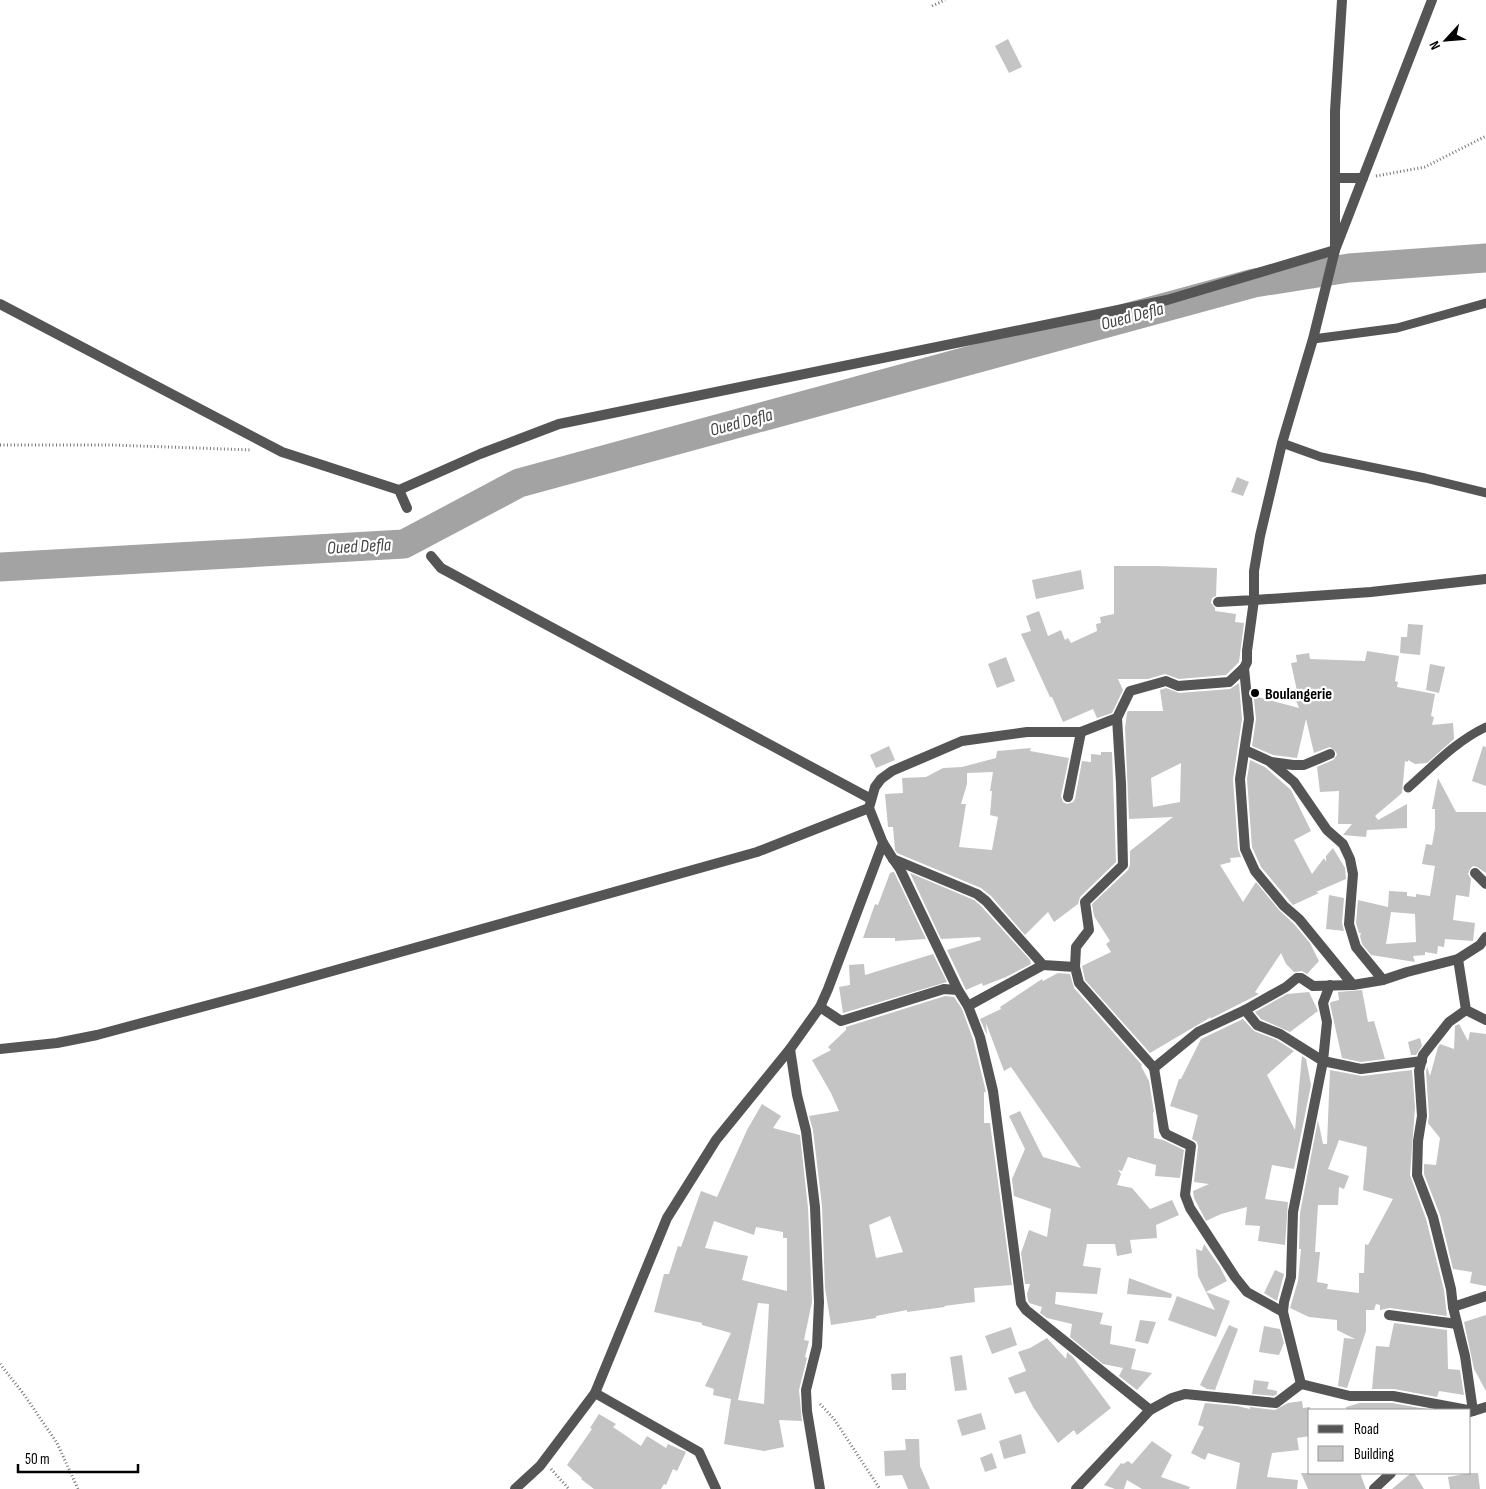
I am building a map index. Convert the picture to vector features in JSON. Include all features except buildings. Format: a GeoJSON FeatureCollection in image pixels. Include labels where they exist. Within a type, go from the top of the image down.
{"type":"FeatureCollection","features":[{"type":"Feature","properties":{"kind":"street"},"geometry":{"type":"LineString","coordinates":[[1335,250],[1335,112],[1342,0]]}},
{"type":"Feature","properties":{"kind":"street"},"geometry":{"type":"LineString","coordinates":[[1283,1312],[1247,1292],[1235,1277],[1190,1208],[1185,1195],[1191,1146],[1166,1134],[1154,1068],[1079,983],[1075,967],[1076,946],[1089,930],[1085,902],[1124,865],[1117,718],[1130,691],[1166,681],[1178,686],[1229,682],[1244,668],[1247,662],[1254,600],[1254,571],[1260,536],[1282,443],[1314,334],[1335,250],[1432,0]]}},
{"type":"Feature","properties":{"kind":"street"},"geometry":{"type":"LineString","coordinates":[[1335,178],[1363,178]]}},
{"type":"Feature","properties":{"kind":"street"},"geometry":{"type":"LineString","coordinates":[[0,304],[282,452],[399,490],[488,450],[559,424],[1167,300],[1335,250]]}},
{"type":"Feature","properties":{"kind":"street"},"geometry":{"type":"LineString","coordinates":[[399,490],[407,508]]}},
{"type":"Feature","properties":{"kind":"street"},"geometry":{"type":"LineString","coordinates":[[431,556],[441,568],[870,803]]}},
{"type":"Feature","properties":{"kind":"street"},"geometry":{"type":"LineString","coordinates":[[1218,602],[1362,593],[1486,579]]}},
{"type":"Feature","properties":{"kind":"street"},"geometry":{"type":"LineString","coordinates":[[1244,668],[1249,718],[1240,779],[1245,849],[1255,871],[1284,906],[1299,919],[1353,985]]}},
{"type":"Feature","properties":{"kind":"street"},"geometry":{"type":"LineString","coordinates":[[1117,718],[1081,732],[1028,732],[962,741],[892,771],[881,779],[875,787],[870,803],[883,843],[900,869],[958,990],[968,1006],[980,1037],[994,1091],[1021,1303],[1026,1310],[1150,1410]]}},
{"type":"Feature","properties":{"kind":"street"},"geometry":{"type":"LineString","coordinates":[[1068,797],[1081,732]]}},
{"type":"Feature","properties":{"kind":"street"},"geometry":{"type":"LineString","coordinates":[[1245,750],[1269,762],[1294,782],[1327,830],[1343,844],[1350,859],[1352,874],[1349,924],[1356,947],[1383,980]]}},
{"type":"Feature","properties":{"kind":"street"},"geometry":{"type":"LineString","coordinates":[[1269,762],[1304,765],[1330,754]]}},
{"type":"Feature","properties":{"kind":"street"},"geometry":{"type":"LineString","coordinates":[[0,1049],[57,1043],[97,1035],[756,852],[870,803]]}},
{"type":"Feature","properties":{"kind":"street"},"geometry":{"type":"LineString","coordinates":[[515,1489],[544,1461],[595,1393],[667,1218],[716,1140],[790,1049],[820,1007],[883,843]]}},
{"type":"Feature","properties":{"kind":"street"},"geometry":{"type":"LineString","coordinates":[[893,859],[977,894],[986,901],[1043,965]]}},
{"type":"Feature","properties":{"kind":"street"},"geometry":{"type":"LineString","coordinates":[[1475,873],[1486,884]]}},
{"type":"Feature","properties":{"kind":"street"},"geometry":{"type":"LineString","coordinates":[[1154,1068],[1198,1032],[1245,1010],[1286,987],[1297,978],[1301,978],[1313,986],[1353,985],[1383,980],[1458,959],[1480,945],[1486,937]]}},
{"type":"Feature","properties":{"kind":"street"},"geometry":{"type":"LineString","coordinates":[[1458,959],[1466,1010]]}},
{"type":"Feature","properties":{"kind":"street"},"geometry":{"type":"LineString","coordinates":[[968,1006],[1043,965],[1075,967]]}},
{"type":"Feature","properties":{"kind":"street"},"geometry":{"type":"LineString","coordinates":[[1301,1384],[1283,1312],[1291,1278],[1293,1212],[1323,1061],[1327,1022],[1323,1002],[1330,985]]}},
{"type":"Feature","properties":{"kind":"street"},"geometry":{"type":"LineString","coordinates":[[820,1007],[841,1021],[944,989],[958,990]]}},
{"type":"Feature","properties":{"kind":"street"},"geometry":{"type":"LineString","coordinates":[[1245,1010],[1257,1025],[1280,1034],[1323,1061],[1361,1069],[1422,1061]]}},
{"type":"Feature","properties":{"kind":"street"},"geometry":{"type":"LineString","coordinates":[[1466,1010],[1486,1020]]}},
{"type":"Feature","properties":{"kind":"street"},"geometry":{"type":"LineString","coordinates":[[1466,1010],[1449,1022],[1423,1055],[1419,1071],[1422,1116],[1418,1141],[1417,1175],[1433,1217],[1451,1289],[1453,1307],[1465,1356],[1472,1411],[1486,1407]]}},
{"type":"Feature","properties":{"kind":"street"},"geometry":{"type":"LineString","coordinates":[[790,1049],[797,1095],[806,1131],[815,1207],[819,1302],[818,1346],[806,1390],[807,1411],[820,1489]]}},
{"type":"Feature","properties":{"kind":"street"},"geometry":{"type":"LineString","coordinates":[[1453,1307],[1486,1296]]}},
{"type":"Feature","properties":{"kind":"street"},"geometry":{"type":"LineString","coordinates":[[1389,1315],[1457,1324]]}},
{"type":"Feature","properties":{"kind":"street"},"geometry":{"type":"LineString","coordinates":[[1076,1489],[1150,1410],[1172,1398],[1185,1394],[1276,1404],[1301,1384]]}},
{"type":"Feature","properties":{"kind":"street"},"geometry":{"type":"LineString","coordinates":[[1301,1384],[1350,1396],[1393,1396],[1461,1409]]}},
{"type":"Feature","properties":{"kind":"street"},"geometry":{"type":"LineString","coordinates":[[595,1393],[699,1452],[716,1489]]}},
{"type":"Feature","properties":{"kind":"street"},"geometry":{"type":"LineString","coordinates":[[1374,1489],[1391,1474]]}},
{"type":"Feature","properties":{"kind":"lane"},"geometry":{"type":"LineString","coordinates":[[1314,334],[1397,328],[1486,303]]}},
{"type":"Feature","properties":{"kind":"lane"},"geometry":{"type":"LineString","coordinates":[[1282,443],[1321,457],[1425,478],[1486,493]]}},
{"type":"Feature","properties":{"kind":"lane"},"geometry":{"type":"LineString","coordinates":[[1408,788],[1455,746],[1471,734],[1486,728]]}},
{"type":"Feature","properties":{"kind":"path"},"geometry":{"type":"LineString","coordinates":[[932,6],[945,0]]}},
{"type":"Feature","properties":{"kind":"path"},"geometry":{"type":"LineString","coordinates":[[1363,178],[1425,167],[1486,136]]}},
{"type":"Feature","properties":{"kind":"path"},"geometry":{"type":"LineString","coordinates":[[0,445],[112,445],[252,450]]}},
{"type":"Feature","properties":{"kind":"path"},"geometry":{"type":"LineString","coordinates":[[0,1364],[23,1393],[57,1443],[78,1489]]}},
{"type":"Feature","properties":{"kind":"path"},"geometry":{"type":"LineString","coordinates":[[806,1390],[834,1418],[880,1489]]}},
{"type":"Feature","properties":{"kind":"path"},"geometry":{"type":"LineString","coordinates":[[544,1461],[570,1489]]}},
{"type":"Feature","properties":{"kind":"waterway","name":"Oued Defla"},"geometry":{"type":"LineString","coordinates":[[0,567],[404,544],[519,483],[1254,283],[1349,268],[1486,258]]}},
{"type":"Feature","properties":{"kind":"place","name":"Boulangerie"},"geometry":{"type":"Point","coordinates":[1255,693]}}]}
